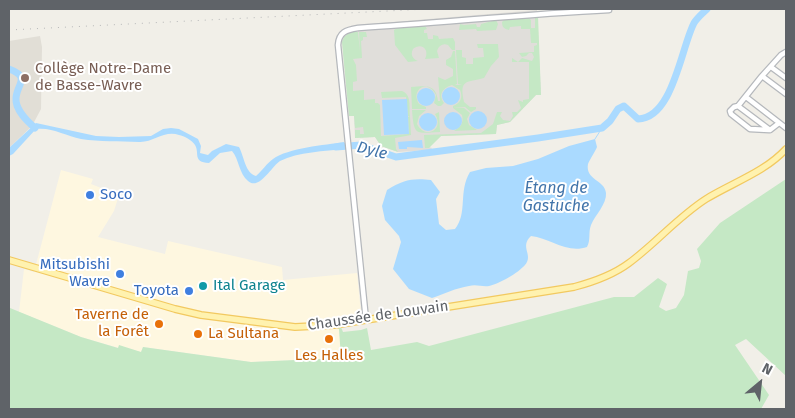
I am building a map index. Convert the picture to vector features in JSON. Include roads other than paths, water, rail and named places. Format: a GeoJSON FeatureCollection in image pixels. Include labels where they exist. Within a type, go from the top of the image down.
{"type":"FeatureCollection","features":[{"type":"Feature","properties":{"kind":"main road","name":"Chaussée de Louvain"},"geometry":{"type":"LineString","coordinates":[[9,260],[151,303],[201,315],[295,327],[328,326],[574,287],[602,278],[628,264],[693,208],[714,194],[765,166],[786,149]]}},
{"type":"Feature","properties":{"kind":"street"},"geometry":{"type":"LineString","coordinates":[[366,320],[338,45],[340,36],[347,30],[457,20],[608,10]]}},
{"type":"Feature","properties":{"kind":"street"},"geometry":{"type":"LineString","coordinates":[[779,123],[770,130],[750,128],[731,114],[730,111],[738,106],[762,76],[786,52]]}},
{"type":"Feature","properties":{"kind":"street"},"geometry":{"type":"LineString","coordinates":[[772,67],[786,78]]}},
{"type":"Feature","properties":{"kind":"street"},"geometry":{"type":"LineString","coordinates":[[762,76],[786,94]]}},
{"type":"Feature","properties":{"kind":"street"},"geometry":{"type":"LineString","coordinates":[[746,97],[786,128]]}},
{"type":"Feature","properties":{"kind":"street"},"geometry":{"type":"LineString","coordinates":[[738,106],[770,130]]}},
{"type":"Feature","properties":{"kind":"street"},"geometry":{"type":"LineString","coordinates":[[9,254],[9,260]]}},
{"type":"Feature","properties":{"kind":"water"},"geometry":{"type":"Polygon","coordinates":[[[451,87],[457,90],[460,96],[457,102],[451,105],[445,102],[442,96],[445,90],[451,87]]]}},
{"type":"Feature","properties":{"kind":"water"},"geometry":{"type":"Polygon","coordinates":[[[422,88],[430,88],[435,93],[433,104],[422,106],[417,101],[417,93],[422,88]]]}},
{"type":"Feature","properties":{"kind":"water"},"geometry":{"type":"Polygon","coordinates":[[[407,99],[409,134],[384,135],[382,100],[407,99]]]}},
{"type":"Feature","properties":{"kind":"water"},"geometry":{"type":"Polygon","coordinates":[[[478,111],[484,114],[487,120],[484,126],[478,129],[472,126],[469,120],[472,114],[478,111]]]}},
{"type":"Feature","properties":{"kind":"water"},"geometry":{"type":"Polygon","coordinates":[[[449,112],[457,112],[462,117],[460,128],[449,130],[444,125],[444,117],[449,112]]]}},
{"type":"Feature","properties":{"kind":"water"},"geometry":{"type":"Polygon","coordinates":[[[428,113],[436,118],[437,122],[432,130],[428,131],[420,126],[419,122],[424,114],[428,113]]]}},
{"type":"Feature","properties":{"kind":"water"},"geometry":{"type":"Polygon","coordinates":[[[36,123],[96,136],[119,137],[151,136],[163,129],[179,129],[198,139],[201,146],[200,153],[208,155],[226,144],[239,147],[247,168],[256,176],[273,159],[288,152],[344,142],[345,149],[312,152],[287,158],[280,161],[257,183],[252,183],[245,178],[232,151],[220,153],[209,163],[200,161],[192,141],[174,134],[163,135],[144,142],[102,141],[81,139],[53,130],[36,129],[9,156],[9,148],[36,123]]]}},
{"type":"Feature","properties":{"kind":"water","name":"Étang de Gastuche"},"geometry":{"type":"Polygon","coordinates":[[[595,139],[597,147],[588,164],[588,169],[592,177],[605,189],[606,197],[591,225],[587,247],[572,249],[531,236],[526,244],[527,261],[513,275],[493,285],[472,285],[432,298],[409,289],[393,269],[401,242],[399,236],[385,220],[382,206],[387,190],[408,180],[431,180],[440,192],[436,199],[439,224],[446,230],[455,229],[461,216],[464,187],[470,172],[486,168],[513,166],[595,139]]]}},
{"type":"Feature","properties":{"kind":"water"},"geometry":{"type":"Polygon","coordinates":[[[422,140],[423,148],[407,147],[407,149],[399,149],[398,142],[422,140]]]}},
{"type":"Feature","properties":{"kind":"waterway","name":"Dyle"},"geometry":{"type":"LineString","coordinates":[[336,147],[361,145],[396,157],[602,128],[610,121],[618,109],[624,106],[638,119],[650,116],[660,107],[668,95],[689,34],[698,17],[707,9]]}},
{"type":"Feature","properties":{"kind":"waterway"},"geometry":{"type":"LineString","coordinates":[[9,69],[16,72],[21,78],[16,98],[17,107],[35,128]]}},
{"type":"Feature","properties":{"kind":"waterway"},"geometry":{"type":"LineString","coordinates":[[595,139],[602,128]]}},
{"type":"Feature","properties":{"kind":"railway"},"geometry":{"type":"LineString","coordinates":[[9,30],[427,9]]}},
{"type":"Feature","properties":{"kind":"place","name":"Collège Notre-Dame de Basse-Wavre"},"geometry":{"type":"Point","coordinates":[25,78]}},
{"type":"Feature","properties":{"kind":"place","name":"Soco"},"geometry":{"type":"Point","coordinates":[90,195]}},
{"type":"Feature","properties":{"kind":"place","name":"Mitsubishi Wavre"},"geometry":{"type":"Point","coordinates":[120,274]}},
{"type":"Feature","properties":{"kind":"place","name":"Ital Garage"},"geometry":{"type":"Point","coordinates":[203,286]}},
{"type":"Feature","properties":{"kind":"place","name":"Toyota"},"geometry":{"type":"Point","coordinates":[189,291]}},
{"type":"Feature","properties":{"kind":"place","name":"Taverne de la Forêt"},"geometry":{"type":"Point","coordinates":[159,324]}},
{"type":"Feature","properties":{"kind":"place","name":"La Sultana"},"geometry":{"type":"Point","coordinates":[198,334]}},
{"type":"Feature","properties":{"kind":"place","name":"Les Halles"},"geometry":{"type":"Point","coordinates":[329,339]}}]}
